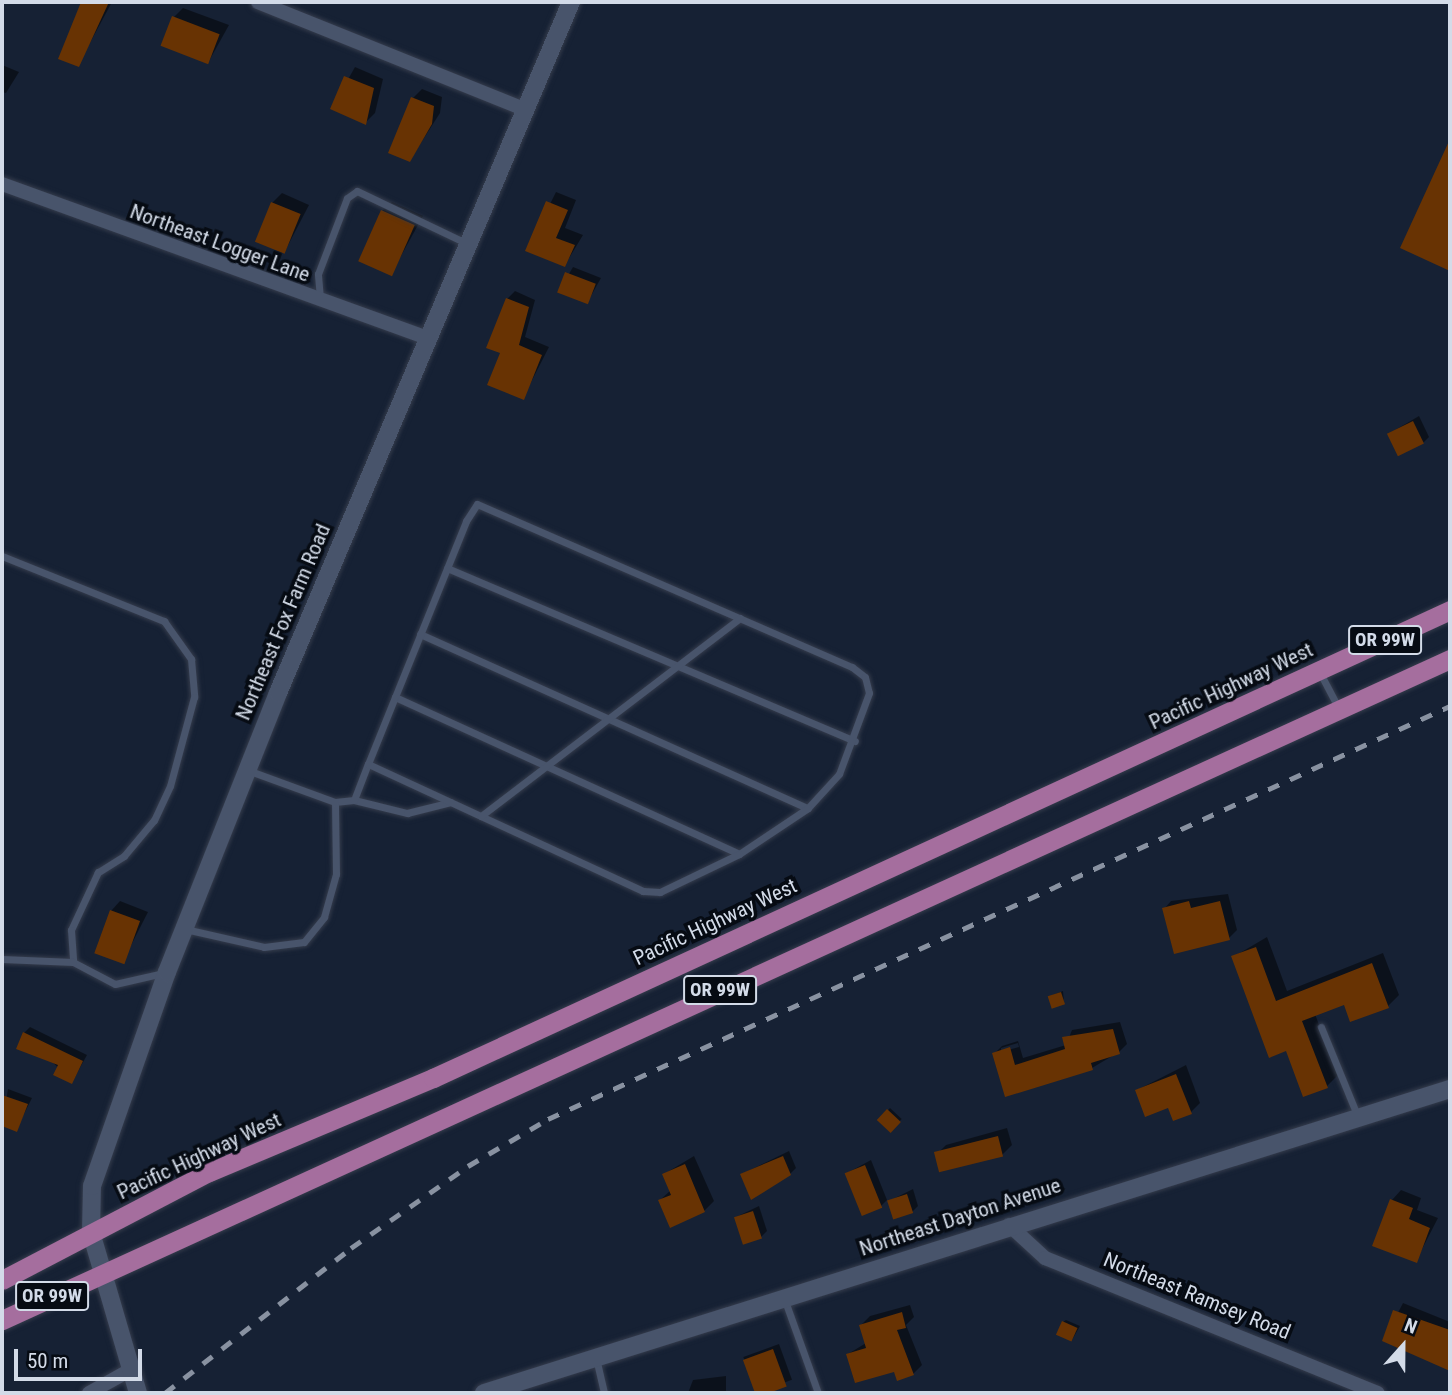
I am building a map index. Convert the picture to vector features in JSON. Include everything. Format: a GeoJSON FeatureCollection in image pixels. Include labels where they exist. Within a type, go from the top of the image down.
{"type":"FeatureCollection","features":[{"type":"Feature","properties":{"kind":"main road","name":"Pacific Highway West"},"geometry":{"type":"LineString","coordinates":[[2,1280],[209,1172],[433,1078],[1450,610]]}},
{"type":"Feature","properties":{"kind":"main road","name":"OR 99W"},"geometry":{"type":"LineString","coordinates":[[2,1320],[102,1272],[1450,659]]}},
{"type":"Feature","properties":{"kind":"street"},"geometry":{"type":"LineString","coordinates":[[258,2],[524,109]]}},
{"type":"Feature","properties":{"kind":"street","name":"Northeast Fox Farm Road"},"geometry":{"type":"LineString","coordinates":[[102,1272],[91,1232],[93,1186],[167,972],[425,337],[571,2]]}},
{"type":"Feature","properties":{"kind":"street","name":"Northeast Logger Lane"},"geometry":{"type":"LineString","coordinates":[[2,184],[321,302],[425,337]]}},
{"type":"Feature","properties":{"kind":"street","name":"Northeast Dayton Avenue"},"geometry":{"type":"LineString","coordinates":[[484,1393],[1009,1225],[1450,1089]]}},
{"type":"Feature","properties":{"kind":"street","name":"Northeast Ramsey Road"},"geometry":{"type":"LineString","coordinates":[[1009,1225],[1045,1258],[1378,1393]]}},
{"type":"Feature","properties":{"kind":"street"},"geometry":{"type":"LineString","coordinates":[[102,1272],[138,1393]]}},
{"type":"Feature","properties":{"kind":"street"},"geometry":{"type":"LineString","coordinates":[[89,1393],[132,1369]]}},
{"type":"Feature","properties":{"kind":"lane"},"geometry":{"type":"LineString","coordinates":[[321,302],[318,274],[347,198],[357,191],[466,243]]}},
{"type":"Feature","properties":{"kind":"lane"},"geometry":{"type":"LineString","coordinates":[[354,800],[368,764],[395,696],[447,568],[477,504],[740,618],[866,677],[867,708],[839,774],[808,808],[739,854],[673,889],[643,891],[368,764]]}},
{"type":"Feature","properties":{"kind":"lane"},"geometry":{"type":"LineString","coordinates":[[2,556],[164,621],[191,659],[194,697],[170,786],[154,820],[124,856],[98,872],[71,930],[73,962]]}},
{"type":"Feature","properties":{"kind":"lane"},"geometry":{"type":"LineString","coordinates":[[447,568],[855,741]]}},
{"type":"Feature","properties":{"kind":"lane"},"geometry":{"type":"LineString","coordinates":[[481,816],[740,618]]}},
{"type":"Feature","properties":{"kind":"lane"},"geometry":{"type":"LineString","coordinates":[[420,634],[808,808]]}},
{"type":"Feature","properties":{"kind":"lane"},"geometry":{"type":"LineString","coordinates":[[1319,670],[1339,709]]}},
{"type":"Feature","properties":{"kind":"lane"},"geometry":{"type":"LineString","coordinates":[[395,696],[739,854]]}},
{"type":"Feature","properties":{"kind":"lane"},"geometry":{"type":"LineString","coordinates":[[247,770],[335,802],[354,800],[407,813],[451,802]]}},
{"type":"Feature","properties":{"kind":"lane"},"geometry":{"type":"LineString","coordinates":[[185,929],[264,947],[304,943],[331,897],[335,802]]}},
{"type":"Feature","properties":{"kind":"lane"},"geometry":{"type":"LineString","coordinates":[[2,959],[73,962],[115,984],[167,972]]}},
{"type":"Feature","properties":{"kind":"lane"},"geometry":{"type":"LineString","coordinates":[[1321,1027],[1358,1117]]}},
{"type":"Feature","properties":{"kind":"lane"},"geometry":{"type":"LineString","coordinates":[[784,1297],[818,1393]]}},
{"type":"Feature","properties":{"kind":"lane"},"geometry":{"type":"LineString","coordinates":[[595,1358],[604,1393]]}},
{"type":"Feature","properties":{"kind":"building"},"geometry":{"type":"Polygon","coordinates":[[[81,2],[109,2],[79,67],[58,59],[81,2]]]}},
{"type":"Feature","properties":{"kind":"building"},"geometry":{"type":"Polygon","coordinates":[[[172,16],[220,34],[208,64],[161,46],[172,16]]]}},
{"type":"Feature","properties":{"kind":"building"},"geometry":{"type":"Polygon","coordinates":[[[344,76],[374,88],[366,125],[330,109],[344,76]]]}},
{"type":"Feature","properties":{"kind":"building"},"geometry":{"type":"Polygon","coordinates":[[[411,97],[434,106],[432,124],[410,162],[388,153],[411,97]]]}},
{"type":"Feature","properties":{"kind":"building"},"geometry":{"type":"Polygon","coordinates":[[[1450,139],[1450,271],[1400,248],[1450,139]]]}},
{"type":"Feature","properties":{"kind":"building"},"geometry":{"type":"Polygon","coordinates":[[[546,201],[568,210],[556,238],[575,245],[565,267],[525,251],[546,201]]]}},
{"type":"Feature","properties":{"kind":"building"},"geometry":{"type":"Polygon","coordinates":[[[271,202],[301,214],[285,254],[255,242],[271,202]]]}},
{"type":"Feature","properties":{"kind":"building"},"geometry":{"type":"Polygon","coordinates":[[[381,210],[415,225],[392,276],[358,261],[381,210]]]}},
{"type":"Feature","properties":{"kind":"building"},"geometry":{"type":"Polygon","coordinates":[[[565,272],[596,284],[588,304],[557,293],[565,272]]]}},
{"type":"Feature","properties":{"kind":"building"},"geometry":{"type":"Polygon","coordinates":[[[506,298],[529,307],[519,345],[542,355],[524,400],[487,385],[500,353],[486,348],[506,298]]]}},
{"type":"Feature","properties":{"kind":"building"},"geometry":{"type":"Polygon","coordinates":[[[1413,421],[1424,443],[1398,456],[1387,434],[1413,421]]]}},
{"type":"Feature","properties":{"kind":"building"},"geometry":{"type":"Polygon","coordinates":[[[1189,901],[1191,908],[1220,901],[1230,940],[1174,954],[1162,908],[1189,901]]]}},
{"type":"Feature","properties":{"kind":"building"},"geometry":{"type":"Polygon","coordinates":[[[110,910],[140,921],[124,964],[94,953],[110,910]]]}},
{"type":"Feature","properties":{"kind":"building"},"geometry":{"type":"Polygon","coordinates":[[[1256,947],[1276,1001],[1372,963],[1389,1008],[1350,1022],[1344,1005],[1302,1021],[1328,1088],[1303,1097],[1286,1051],[1269,1058],[1231,956],[1256,947]]]}},
{"type":"Feature","properties":{"kind":"building"},"geometry":{"type":"Polygon","coordinates":[[[1061,992],[1065,1004],[1052,1009],[1048,996],[1061,992]]]}},
{"type":"Feature","properties":{"kind":"building"},"geometry":{"type":"Polygon","coordinates":[[[1113,1029],[1120,1054],[1091,1063],[1093,1070],[1005,1097],[992,1053],[1010,1047],[1015,1065],[1065,1049],[1062,1037],[1113,1029]]]}},
{"type":"Feature","properties":{"kind":"building"},"geometry":{"type":"Polygon","coordinates":[[[23,1032],[83,1061],[72,1084],[53,1075],[58,1065],[16,1049],[23,1032]]]}},
{"type":"Feature","properties":{"kind":"building"},"geometry":{"type":"Polygon","coordinates":[[[1176,1074],[1192,1114],[1173,1121],[1168,1108],[1145,1117],[1135,1090],[1176,1074]]]}},
{"type":"Feature","properties":{"kind":"building"},"geometry":{"type":"Polygon","coordinates":[[[2,1095],[28,1104],[17,1132],[2,1126],[2,1095]]]}},
{"type":"Feature","properties":{"kind":"building"},"geometry":{"type":"Polygon","coordinates":[[[887,1109],[901,1122],[891,1133],[877,1120],[887,1109]]]}},
{"type":"Feature","properties":{"kind":"building"},"geometry":{"type":"Polygon","coordinates":[[[998,1136],[1003,1156],[939,1172],[934,1152],[998,1136]]]}},
{"type":"Feature","properties":{"kind":"building"},"geometry":{"type":"Polygon","coordinates":[[[783,1156],[791,1175],[751,1200],[740,1174],[783,1156]]]}},
{"type":"Feature","properties":{"kind":"building"},"geometry":{"type":"Polygon","coordinates":[[[685,1164],[705,1212],[670,1228],[658,1200],[671,1195],[662,1174],[685,1164]]]}},
{"type":"Feature","properties":{"kind":"building"},"geometry":{"type":"Polygon","coordinates":[[[865,1165],[882,1208],[862,1216],[845,1173],[865,1165]]]}},
{"type":"Feature","properties":{"kind":"building"},"geometry":{"type":"Polygon","coordinates":[[[907,1194],[913,1213],[893,1220],[887,1200],[907,1194]]]}},
{"type":"Feature","properties":{"kind":"building"},"geometry":{"type":"Polygon","coordinates":[[[1390,1199],[1413,1208],[1409,1219],[1430,1228],[1417,1263],[1372,1246],[1390,1199]]]}},
{"type":"Feature","properties":{"kind":"building"},"geometry":{"type":"Polygon","coordinates":[[[753,1211],[762,1239],[743,1245],[734,1217],[753,1211]]]}},
{"type":"Feature","properties":{"kind":"building"},"geometry":{"type":"Polygon","coordinates":[[[1393,1310],[1450,1330],[1450,1371],[1382,1341],[1393,1310]]]}},
{"type":"Feature","properties":{"kind":"building"},"geometry":{"type":"Polygon","coordinates":[[[902,1312],[906,1328],[897,1330],[914,1375],[897,1381],[894,1372],[855,1383],[846,1354],[866,1348],[859,1325],[902,1312]]]}},
{"type":"Feature","properties":{"kind":"building"},"geometry":{"type":"Polygon","coordinates":[[[1062,1321],[1078,1328],[1071,1342],[1056,1335],[1062,1321]]]}},
{"type":"Feature","properties":{"kind":"building"},"geometry":{"type":"Polygon","coordinates":[[[773,1349],[787,1387],[769,1393],[755,1393],[743,1360],[773,1349]]]}},
{"type":"Feature","properties":{"kind":"railway"},"geometry":{"type":"LineString","coordinates":[[165,1393],[351,1248],[468,1166],[548,1119],[1450,706]]}}]}
